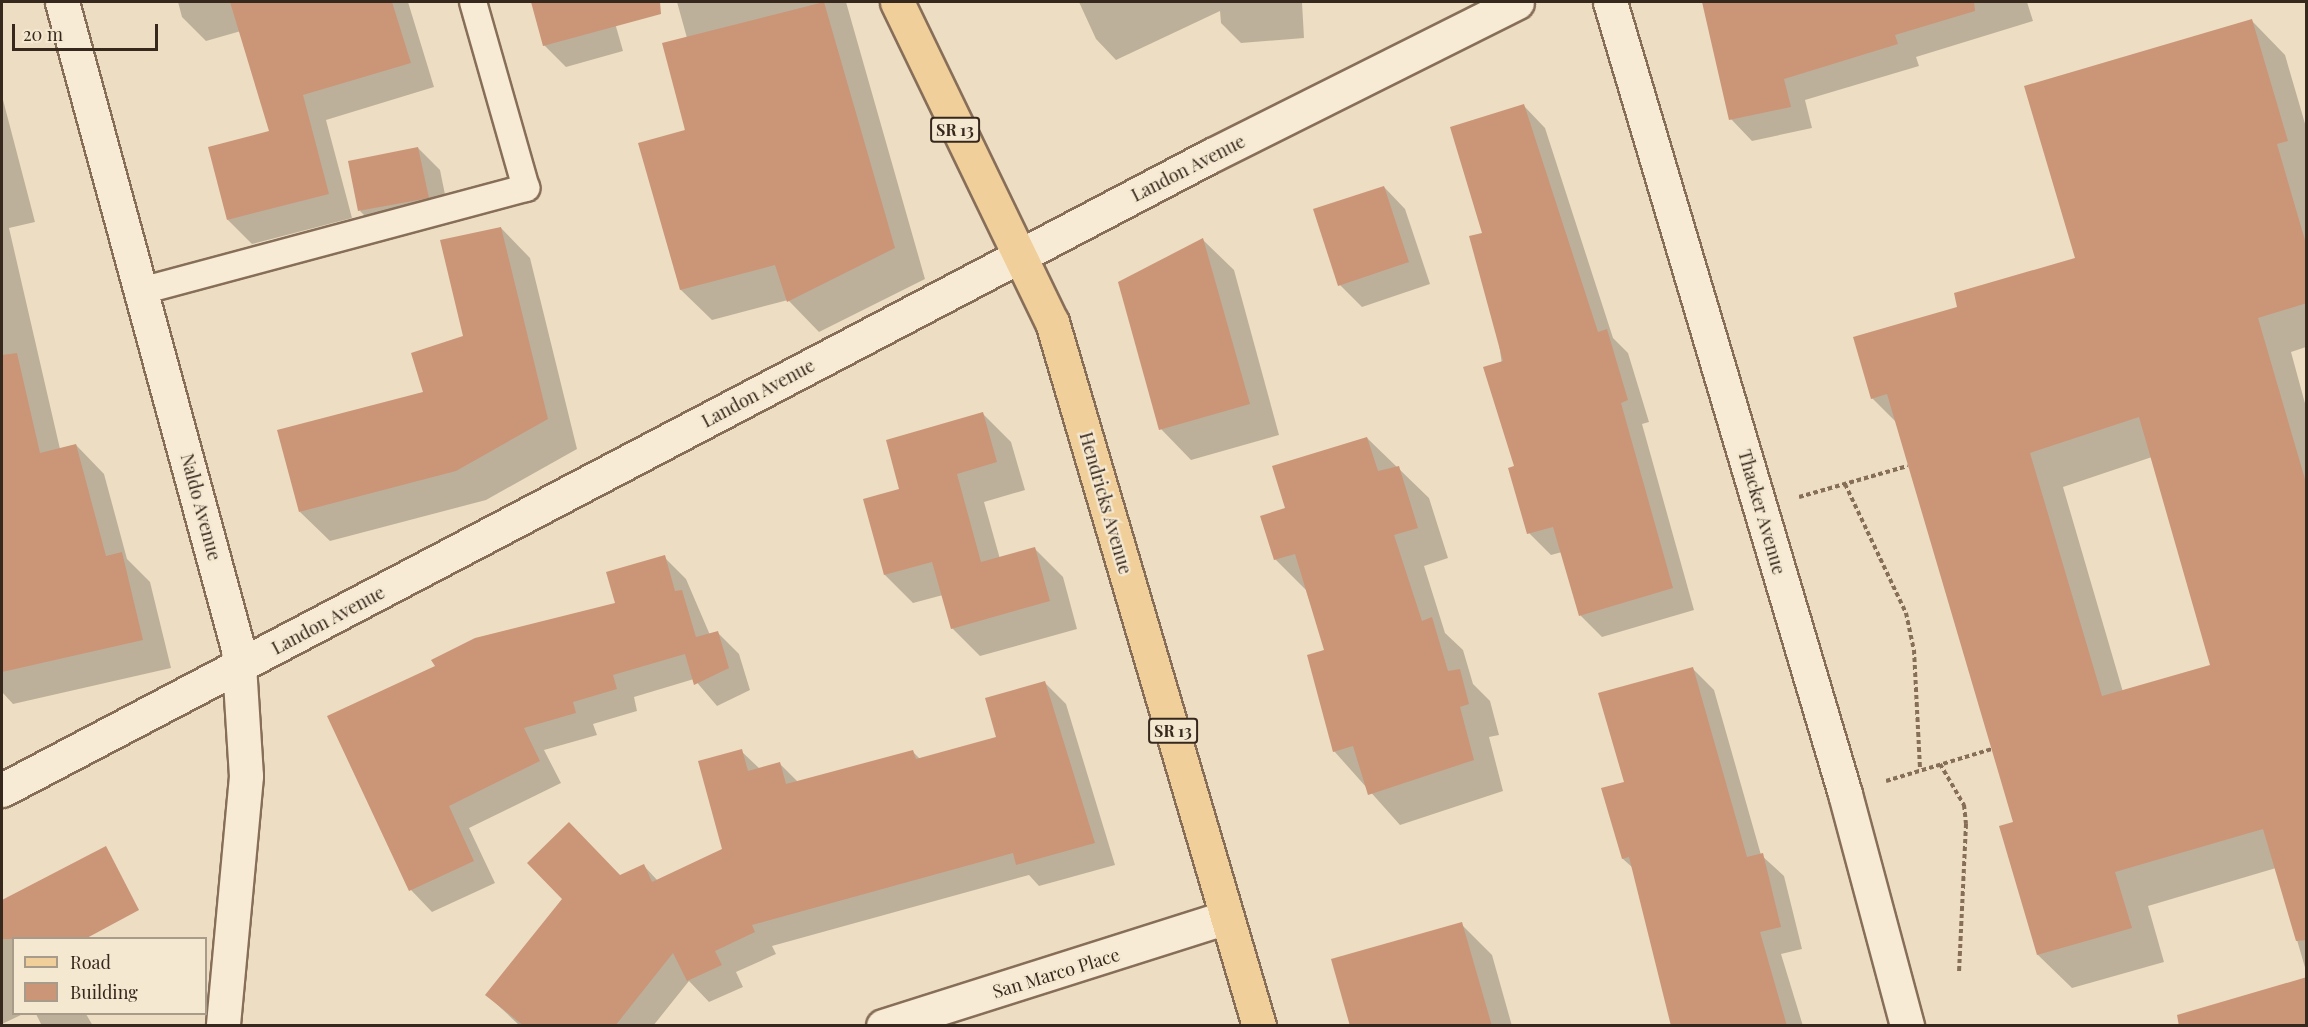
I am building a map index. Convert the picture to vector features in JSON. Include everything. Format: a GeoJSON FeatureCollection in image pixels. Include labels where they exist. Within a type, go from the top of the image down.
{"type":"FeatureCollection","features":[{"type":"Feature","properties":{"kind":"main road","name":"Hendricks Avenue"},"geometry":{"type":"LineString","coordinates":[[897,2],[1018,256],[1052,322],[1259,1026]]}},
{"type":"Feature","properties":{"kind":"street","name":"Naldo Avenue"},"geometry":{"type":"LineString","coordinates":[[62,2],[241,666],[246,776],[223,1026]]}},
{"type":"Feature","properties":{"kind":"street","name":"Landon Avenue"},"geometry":{"type":"LineString","coordinates":[[2,790],[1018,256],[1517,2]]}},
{"type":"Feature","properties":{"kind":"street","name":"Thacker Avenue"},"geometry":{"type":"LineString","coordinates":[[1610,2],[1845,794],[1907,1026]]}},
{"type":"Feature","properties":{"kind":"street","name":"San Marco Place"},"geometry":{"type":"LineString","coordinates":[[883,1026],[1226,917]]}},
{"type":"Feature","properties":{"kind":"lane"},"geometry":{"type":"LineString","coordinates":[[141,291],[526,188],[473,2]]}},
{"type":"Feature","properties":{"kind":"path"},"geometry":{"type":"LineString","coordinates":[[1761,507],[1908,466]]}},
{"type":"Feature","properties":{"kind":"path"},"geometry":{"type":"LineString","coordinates":[[1845,484],[1906,613],[1914,650],[1920,770]]}},
{"type":"Feature","properties":{"kind":"path"},"geometry":{"type":"LineString","coordinates":[[1845,794],[1992,749]]}},
{"type":"Feature","properties":{"kind":"path"},"geometry":{"type":"LineString","coordinates":[[1940,764],[1964,805],[1966,824],[1959,972]]}},
{"type":"Feature","properties":{"kind":"building"},"geometry":{"type":"Polygon","coordinates":[[[230,2],[392,2],[411,63],[303,95],[329,194],[227,220],[208,147],[269,131],[230,2]]]}},
{"type":"Feature","properties":{"kind":"building"},"geometry":{"type":"Polygon","coordinates":[[[531,2],[660,2],[661,14],[543,46],[531,2]]]}},
{"type":"Feature","properties":{"kind":"building"},"geometry":{"type":"Polygon","coordinates":[[[824,2],[895,248],[787,302],[775,265],[680,290],[638,143],[685,130],[662,43],[824,2]]]}},
{"type":"Feature","properties":{"kind":"building"},"geometry":{"type":"Polygon","coordinates":[[[1702,2],[1974,2],[1975,11],[1895,35],[1898,44],[1784,79],[1791,107],[1729,120],[1702,2]]]}},
{"type":"Feature","properties":{"kind":"building"},"geometry":{"type":"Polygon","coordinates":[[[2252,19],[2288,141],[2277,144],[2307,247],[2307,303],[2258,318],[2307,486],[2307,940],[2296,941],[2263,829],[2115,872],[2132,928],[2037,955],[1999,826],[2013,822],[1887,394],[1871,399],[1853,337],[1957,307],[1954,293],[2075,258],[2024,86],[2252,19]],[[2139,417],[2030,453],[2102,696],[2210,665],[2139,417]]]}},
{"type":"Feature","properties":{"kind":"building"},"geometry":{"type":"Polygon","coordinates":[[[1524,104],[1598,332],[1607,329],[1628,400],[1621,403],[1673,588],[1579,616],[1553,527],[1527,534],[1508,468],[1514,466],[1483,367],[1503,361],[1469,236],[1482,233],[1450,127],[1524,104]]]}},
{"type":"Feature","properties":{"kind":"building"},"geometry":{"type":"Polygon","coordinates":[[[418,147],[429,198],[358,211],[348,161],[418,147]]]}},
{"type":"Feature","properties":{"kind":"building"},"geometry":{"type":"Polygon","coordinates":[[[1384,186],[1409,262],[1338,286],[1313,209],[1384,186]]]}},
{"type":"Feature","properties":{"kind":"building"},"geometry":{"type":"Polygon","coordinates":[[[501,227],[548,419],[456,471],[299,512],[277,430],[423,392],[411,353],[463,336],[440,240],[501,227]]]}},
{"type":"Feature","properties":{"kind":"building"},"geometry":{"type":"Polygon","coordinates":[[[1203,238],[1250,404],[1159,430],[1118,282],[1203,238]]]}},
{"type":"Feature","properties":{"kind":"building"},"geometry":{"type":"Polygon","coordinates":[[[17,353],[40,453],[76,444],[106,556],[122,552],[143,640],[2,672],[2,355],[17,353]]]}},
{"type":"Feature","properties":{"kind":"building"},"geometry":{"type":"Polygon","coordinates":[[[983,412],[997,462],[957,474],[981,562],[1035,547],[1050,601],[951,629],[932,562],[884,575],[863,499],[899,489],[886,440],[983,412]]]}},
{"type":"Feature","properties":{"kind":"building"},"geometry":{"type":"Polygon","coordinates":[[[1367,437],[1378,471],[1399,466],[1418,528],[1394,535],[1422,621],[1432,617],[1448,671],[1460,669],[1469,704],[1460,707],[1474,760],[1368,795],[1353,746],[1333,752],[1307,655],[1324,650],[1295,554],[1274,560],[1260,516],[1285,508],[1272,466],[1367,437]]]}},
{"type":"Feature","properties":{"kind":"building"},"geometry":{"type":"Polygon","coordinates":[[[665,555],[675,591],[682,590],[696,637],[718,631],[729,668],[694,685],[685,654],[613,675],[617,689],[573,702],[576,713],[524,728],[540,761],[449,806],[474,861],[409,891],[327,716],[435,666],[431,660],[475,638],[615,603],[606,572],[665,555]]]}},
{"type":"Feature","properties":{"kind":"building"},"geometry":{"type":"Polygon","coordinates":[[[1693,667],[1747,857],[1763,853],[1781,927],[1760,932],[1787,1026],[1671,1026],[1629,857],[1622,859],[1601,788],[1624,782],[1598,693],[1693,667]]]}},
{"type":"Feature","properties":{"kind":"building"},"geometry":{"type":"Polygon","coordinates":[[[1045,681],[1095,843],[1016,865],[1013,853],[752,925],[755,932],[715,951],[722,965],[687,981],[673,953],[615,1026],[524,1026],[485,995],[562,899],[527,863],[569,822],[620,875],[644,864],[652,882],[722,849],[698,761],[742,749],[748,771],[780,762],[786,784],[913,750],[916,759],[996,737],[985,698],[1045,681]]]}},
{"type":"Feature","properties":{"kind":"building"},"geometry":{"type":"Polygon","coordinates":[[[106,846],[139,910],[89,937],[2,939],[2,900],[106,846]]]}},
{"type":"Feature","properties":{"kind":"building"},"geometry":{"type":"Polygon","coordinates":[[[1462,922],[1492,1026],[1350,1026],[1331,959],[1462,922]]]}},
{"type":"Feature","properties":{"kind":"building"},"geometry":{"type":"Polygon","coordinates":[[[2307,977],[2307,1026],[2179,1026],[2177,1015],[2307,977]]]}}]}
